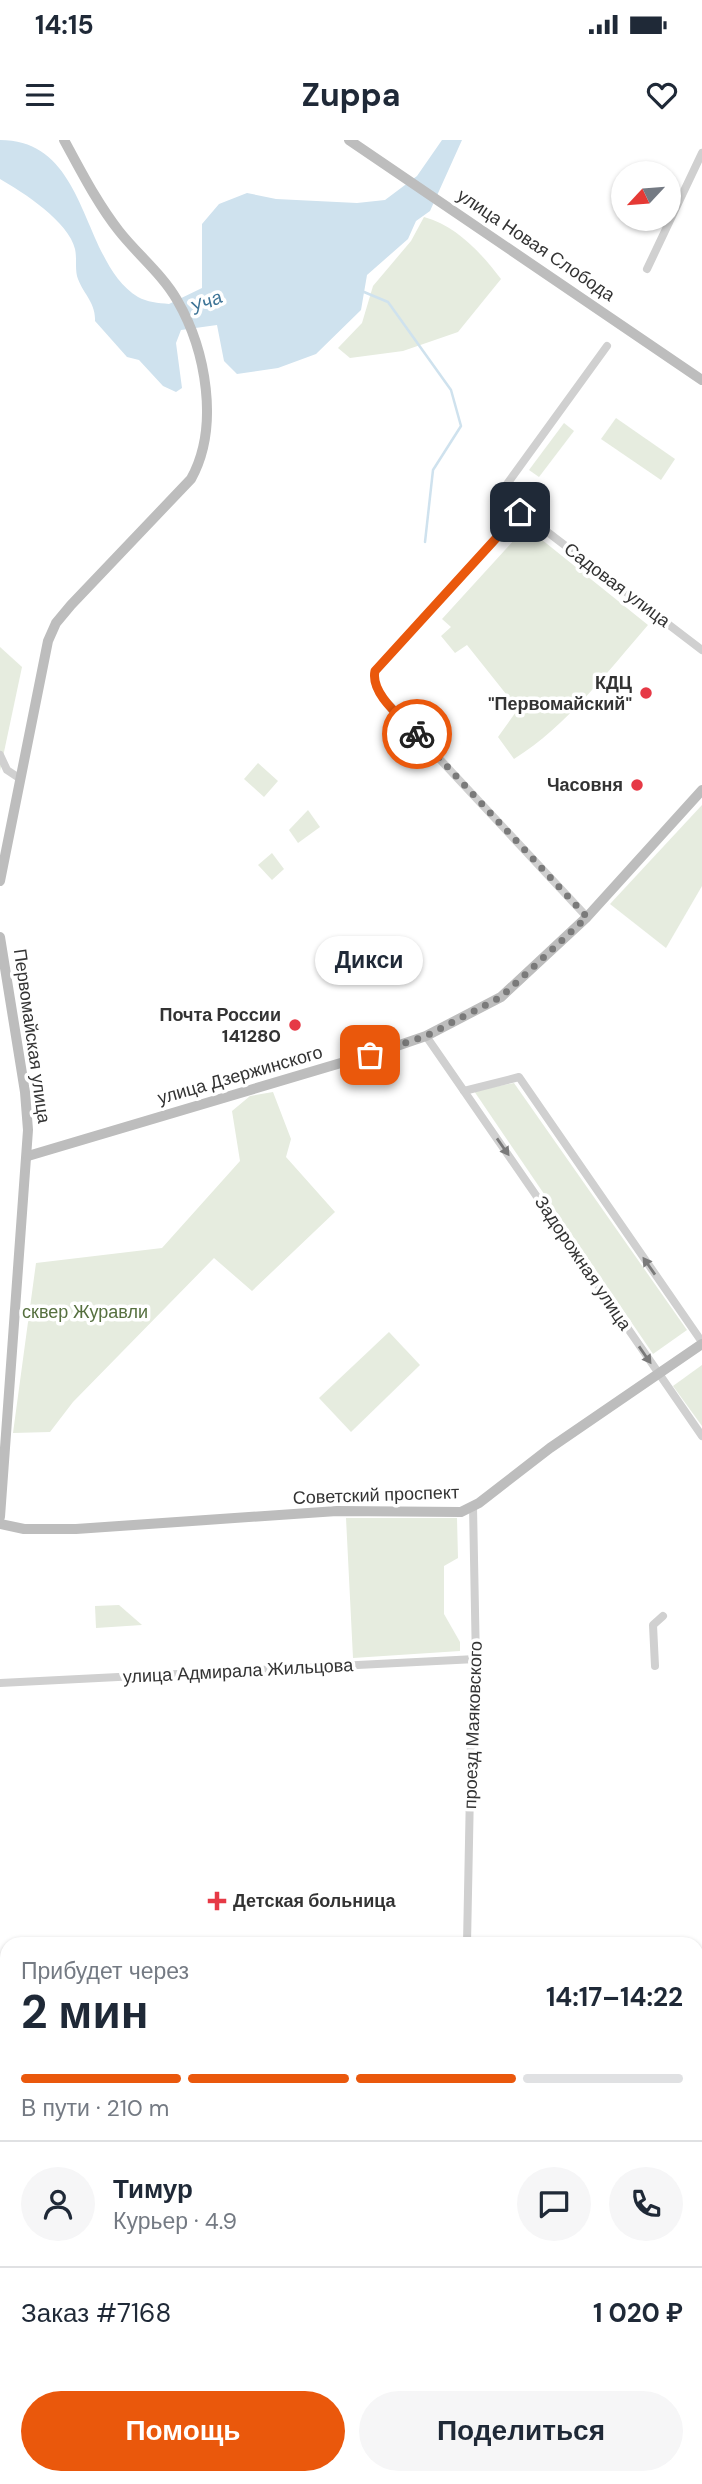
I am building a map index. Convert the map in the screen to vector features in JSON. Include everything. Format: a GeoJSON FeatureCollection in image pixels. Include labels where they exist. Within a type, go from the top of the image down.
{"type":"FeatureCollection","features":[{"type":"Feature","properties":{"kind":"main road"},"geometry":{"type":"LineString","coordinates":[[0,881],[43,658],[56,623],[191,479],[201,461],[207,406],[195,340],[177,299],[118,230],[64,140]]}},
{"type":"Feature","properties":{"kind":"main road","name":"улица Новая Слобода"},"geometry":{"type":"LineString","coordinates":[[349,140],[702,380]]}},
{"type":"Feature","properties":{"kind":"main road","name":"улица Дзержинского"},"geometry":{"type":"LineString","coordinates":[[28,1156],[332,1067],[426,1036],[501,997],[587,917],[702,790]]}},
{"type":"Feature","properties":{"kind":"main road","name":"Первомайская улица"},"geometry":{"type":"LineString","coordinates":[[0,937],[25,1092],[28,1156],[0,1517]]}},
{"type":"Feature","properties":{"kind":"main road","name":"Советский проспект"},"geometry":{"type":"LineString","coordinates":[[0,1524],[24,1529],[98,1528],[337,1511],[461,1512],[474,1506],[550,1448],[702,1343]]}},
{"type":"Feature","properties":{"kind":"street"},"geometry":{"type":"LineString","coordinates":[[647,269],[702,153]]}},
{"type":"Feature","properties":{"kind":"street","name":"Садовая улица"},"geometry":{"type":"LineString","coordinates":[[607,346],[499,495],[702,650]]}},
{"type":"Feature","properties":{"kind":"street"},"geometry":{"type":"LineString","coordinates":[[520,512],[375,671],[373,680],[377,690],[405,722],[587,917]]}},
{"type":"Feature","properties":{"kind":"street"},"geometry":{"type":"LineString","coordinates":[[0,755],[7,770],[19,778]]}},
{"type":"Feature","properties":{"kind":"street","name":"Задорожная улица"},"geometry":{"type":"LineString","coordinates":[[426,1036],[702,1436]]}},
{"type":"Feature","properties":{"kind":"street"},"geometry":{"type":"LineString","coordinates":[[464,1091],[519,1076],[702,1343]]}},
{"type":"Feature","properties":{"kind":"street","name":"проезд Маяковского"},"geometry":{"type":"LineString","coordinates":[[467,1937],[471,1740],[476,1659],[474,1506]]}},
{"type":"Feature","properties":{"kind":"street"},"geometry":{"type":"LineString","coordinates":[[655,1666],[653,1625],[663,1616]]}},
{"type":"Feature","properties":{"kind":"street","name":"улица Адмирала Жильцова"},"geometry":{"type":"LineString","coordinates":[[0,1683],[476,1659]]}},
{"type":"Feature","properties":{"kind":"green space"},"geometry":{"type":"Polygon","coordinates":[[[424,217],[458,234],[477,250],[501,279],[458,332],[403,351],[350,358],[338,348],[362,323],[373,286],[411,241],[424,217]]]}},
{"type":"Feature","properties":{"kind":"green space"},"geometry":{"type":"Polygon","coordinates":[[[616,418],[675,459],[661,480],[601,439],[616,418]]]}},
{"type":"Feature","properties":{"kind":"green space"},"geometry":{"type":"Polygon","coordinates":[[[564,423],[574,431],[539,477],[529,470],[564,423]]]}},
{"type":"Feature","properties":{"kind":"green space"},"geometry":{"type":"Polygon","coordinates":[[[526,527],[648,625],[602,679],[552,731],[514,759],[498,737],[518,709],[467,645],[455,653],[441,636],[451,627],[442,619],[526,527]]]}},
{"type":"Feature","properties":{"kind":"green space"},"geometry":{"type":"Polygon","coordinates":[[[0,647],[22,667],[0,771],[0,647]]]}},
{"type":"Feature","properties":{"kind":"green space"},"geometry":{"type":"Polygon","coordinates":[[[258,763],[278,781],[264,797],[244,779],[258,763]]]}},
{"type":"Feature","properties":{"kind":"green space"},"geometry":{"type":"Polygon","coordinates":[[[702,805],[702,886],[666,948],[610,904],[702,805]]]}},
{"type":"Feature","properties":{"kind":"green space"},"geometry":{"type":"Polygon","coordinates":[[[308,810],[320,827],[298,843],[289,830],[308,810]]]}},
{"type":"Feature","properties":{"kind":"green space"},"geometry":{"type":"Polygon","coordinates":[[[272,853],[284,869],[272,880],[258,865],[272,853]]]}},
{"type":"Feature","properties":{"kind":"green space"},"geometry":{"type":"Polygon","coordinates":[[[514,1083],[687,1330],[653,1354],[474,1091],[514,1083]]]}},
{"type":"Feature","properties":{"kind":"green space","name":"сквер Журавли"},"geometry":{"type":"Polygon","coordinates":[[[273,1092],[291,1139],[286,1157],[335,1212],[252,1291],[214,1258],[73,1402],[50,1432],[13,1433],[36,1263],[162,1248],[240,1161],[232,1111],[250,1096],[273,1092]]]}},
{"type":"Feature","properties":{"kind":"green space"},"geometry":{"type":"Polygon","coordinates":[[[389,1332],[420,1365],[351,1432],[319,1398],[389,1332]]]}},
{"type":"Feature","properties":{"kind":"green space"},"geometry":{"type":"Polygon","coordinates":[[[702,1365],[702,1426],[673,1386],[702,1365]]]}},
{"type":"Feature","properties":{"kind":"green space"},"geometry":{"type":"Polygon","coordinates":[[[346,1518],[457,1518],[458,1558],[444,1566],[444,1614],[460,1642],[460,1651],[353,1658],[346,1518]]]}},
{"type":"Feature","properties":{"kind":"green space"},"geometry":{"type":"Polygon","coordinates":[[[119,1605],[142,1625],[96,1628],[95,1606],[119,1605]]]}},
{"type":"Feature","properties":{"kind":"water","name":"Уча"},"geometry":{"type":"Polygon","coordinates":[[[0,140],[29,145],[51,160],[68,180],[105,258],[119,280],[141,299],[169,304],[202,288],[202,224],[219,204],[247,193],[276,199],[357,203],[385,200],[417,176],[442,140],[462,140],[430,211],[416,221],[408,239],[367,275],[361,310],[316,354],[278,368],[237,374],[224,361],[217,325],[181,330],[176,343],[182,388],[176,392],[163,386],[139,360],[127,357],[95,321],[91,303],[77,276],[76,252],[71,239],[55,218],[0,179],[0,140]]]}},
{"type":"Feature","properties":{"kind":"waterway"},"geometry":{"type":"LineString","coordinates":[[364,292],[388,302],[451,390],[461,426],[433,470],[425,542]]}},
{"type":"Feature","properties":{"kind":"way so far"},"geometry":{"type":"LineString","coordinates":[[370,1055],[426,1036],[501,997],[587,917],[417,734]]}},
{"type":"Feature","properties":{"kind":"place","name":"КДЦ \"Первомайский\""},"geometry":{"type":"Point","coordinates":[646,693]}},
{"type":"Feature","properties":{"kind":"place","name":"Часовня"},"geometry":{"type":"Point","coordinates":[637,785]}},
{"type":"Feature","properties":{"kind":"place","name":"Почта России 141280"},"geometry":{"type":"Point","coordinates":[295,1025]}},
{"type":"Feature","properties":{"kind":"place","name":"Дикси"},"geometry":{"type":"Point","coordinates":[370,1055]}},
{"type":"Feature","properties":{"kind":"place","name":"Детская больница"},"geometry":{"type":"Point","coordinates":[217,1901]}},
{"type":"Feature","properties":{"kind":"route"},"geometry":{"type":"LineString","coordinates":[[417,734],[377,690],[373,680],[375,671],[520,512]]}}]}
